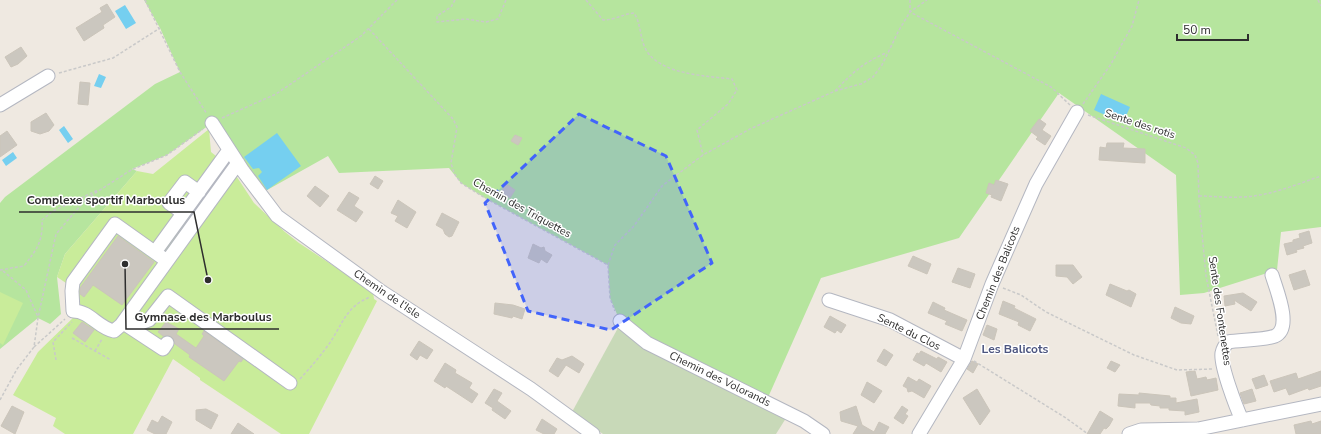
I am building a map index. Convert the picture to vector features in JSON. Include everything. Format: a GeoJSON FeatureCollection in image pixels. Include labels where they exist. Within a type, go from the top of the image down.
{"type":"FeatureCollection","features":[{"type":"Feature","properties":{"kind":"street"},"geometry":{"type":"LineString","coordinates":[[0,105],[48,76]]}},
{"type":"Feature","properties":{"kind":"street","name":"Chemin des Balicots"},"geometry":{"type":"LineString","coordinates":[[919,434],[965,358],[992,284],[1036,184],[1077,112]]}},
{"type":"Feature","properties":{"kind":"street","name":"Chemin de l’Isle"},"geometry":{"type":"LineString","coordinates":[[212,123],[238,163],[277,216],[382,292],[531,389],[593,434]]}},
{"type":"Feature","properties":{"kind":"street"},"geometry":{"type":"LineString","coordinates":[[155,252],[183,213],[169,203],[185,182],[199,192],[229,150]]}},
{"type":"Feature","properties":{"kind":"street"},"geometry":{"type":"LineString","coordinates":[[127,325],[167,261],[238,163]]}},
{"type":"Feature","properties":{"kind":"street"},"geometry":{"type":"LineString","coordinates":[[167,261],[115,224],[74,282],[72,291],[78,311],[108,330],[114,331],[127,325],[149,320],[168,296],[290,383]]}},
{"type":"Feature","properties":{"kind":"street"},"geometry":{"type":"LineString","coordinates":[[1242,420],[1230,386],[1222,354],[1224,346],[1228,342],[1275,336],[1283,328],[1284,317],[1272,275]]}},
{"type":"Feature","properties":{"kind":"street","name":"Sente du Clos"},"geometry":{"type":"LineString","coordinates":[[829,300],[890,320],[965,358]]}},
{"type":"Feature","properties":{"kind":"street","name":"Chemin des Volorands"},"geometry":{"type":"LineString","coordinates":[[620,321],[647,343],[804,421],[823,434]]}},
{"type":"Feature","properties":{"kind":"street"},"geometry":{"type":"LineString","coordinates":[[127,325],[162,349],[167,343]]}},
{"type":"Feature","properties":{"kind":"street"},"geometry":{"type":"LineString","coordinates":[[1129,434],[1141,430],[1198,429],[1321,404]]}},
{"type":"Feature","properties":{"kind":"path"},"geometry":{"type":"LineString","coordinates":[[145,0],[160,28],[180,72],[212,123]]}},
{"type":"Feature","properties":{"kind":"path"},"geometry":{"type":"LineString","coordinates":[[34,348],[38,318],[56,234],[86,199],[131,170],[167,155],[212,123],[276,94],[361,36],[397,0]]}},
{"type":"Feature","properties":{"kind":"path"},"geometry":{"type":"LineString","coordinates":[[455,0],[451,7],[437,16],[437,22],[466,19],[486,22],[498,19],[506,0]]}},
{"type":"Feature","properties":{"kind":"path"},"geometry":{"type":"LineString","coordinates":[[586,0],[603,20],[616,20],[626,14],[634,13],[640,22],[640,36],[649,53],[667,66],[691,74],[732,79],[737,90],[728,104],[698,130],[703,155]]}},
{"type":"Feature","properties":{"kind":"path"},"geometry":{"type":"LineString","coordinates":[[910,0],[910,12]]}},
{"type":"Feature","properties":{"kind":"path"},"geometry":{"type":"LineString","coordinates":[[620,321],[610,298],[608,265],[615,245],[634,226],[662,186],[703,155],[750,129],[834,92],[861,84],[873,76],[882,65],[886,53],[910,12],[927,0]]}},
{"type":"Feature","properties":{"kind":"path"},"geometry":{"type":"LineString","coordinates":[[910,12],[1051,87],[1077,112],[1110,64],[1132,26],[1139,0]]}},
{"type":"Feature","properties":{"kind":"path"},"geometry":{"type":"LineString","coordinates":[[1318,0],[1321,6]]}},
{"type":"Feature","properties":{"kind":"path"},"geometry":{"type":"LineString","coordinates":[[48,76],[113,58],[160,28]]}},
{"type":"Feature","properties":{"kind":"path","name":"Chemin des Triquettes"},"geometry":{"type":"LineString","coordinates":[[368,29],[453,119],[457,127],[451,163],[454,173],[461,183],[485,198],[608,265]]}},
{"type":"Feature","properties":{"kind":"path"},"geometry":{"type":"LineString","coordinates":[[834,92],[852,73],[868,61],[886,53]]}},
{"type":"Feature","properties":{"kind":"path","name":"Sente des rotis"},"geometry":{"type":"LineString","coordinates":[[1077,112],[1186,148],[1195,155]]}},
{"type":"Feature","properties":{"kind":"path","name":"Sente des Fontenettes"},"geometry":{"type":"LineString","coordinates":[[1195,155],[1198,163],[1199,201],[1206,276],[1218,341]]}},
{"type":"Feature","properties":{"kind":"path"},"geometry":{"type":"LineString","coordinates":[[1199,196],[1240,198],[1286,189],[1321,176]]}},
{"type":"Feature","properties":{"kind":"path"},"geometry":{"type":"LineString","coordinates":[[1,271],[24,266],[38,248],[42,233],[42,220],[53,210],[102,189]]}},
{"type":"Feature","properties":{"kind":"path"},"geometry":{"type":"LineString","coordinates":[[1,271],[26,290],[38,318]]}},
{"type":"Feature","properties":{"kind":"path"},"geometry":{"type":"LineString","coordinates":[[992,284],[1021,295],[1046,312],[1134,355],[1177,370],[1213,369]]}},
{"type":"Feature","properties":{"kind":"path"},"geometry":{"type":"LineString","coordinates":[[290,383],[296,383],[327,347],[347,313],[357,302],[382,292]]}},
{"type":"Feature","properties":{"kind":"path"},"geometry":{"type":"LineString","coordinates":[[0,400],[17,369],[34,348],[78,311]]}},
{"type":"Feature","properties":{"kind":"path"},"geometry":{"type":"LineString","coordinates":[[56,360],[53,342],[78,311]]}},
{"type":"Feature","properties":{"kind":"path"},"geometry":{"type":"LineString","coordinates":[[95,351],[108,330]]}},
{"type":"Feature","properties":{"kind":"path"},"geometry":{"type":"LineString","coordinates":[[72,338],[112,360]]}},
{"type":"Feature","properties":{"kind":"path"},"geometry":{"type":"LineString","coordinates":[[965,358],[1012,383],[1088,434]]}},
{"type":"Feature","properties":{"kind":"highlighted area"},"geometry":{"type":"Polygon","coordinates":[[[579,114],[666,156],[712,263],[611,330],[528,311],[485,203],[579,114]]]}},
{"type":"Feature","properties":{"kind":"green space"},"geometry":{"type":"Polygon","coordinates":[[[144,0],[1321,0],[1321,227],[1281,232],[1277,270],[1204,293],[1180,295],[1176,175],[1059,93],[959,238],[821,278],[766,402],[620,321],[610,298],[608,265],[485,198],[461,183],[449,168],[339,173],[328,156],[260,194],[212,123],[167,155],[132,169],[137,171],[65,254],[57,277],[61,314],[50,324],[38,318],[0,349],[0,203],[5,197],[155,84],[180,72],[160,28],[144,0]]]}},
{"type":"Feature","properties":{"kind":"green space"},"geometry":{"type":"Polygon","coordinates":[[[209,129],[211,152],[231,168],[254,203],[299,243],[373,292],[374,299],[377,301],[309,434],[281,434],[200,380],[200,378],[173,359],[133,434],[65,434],[53,426],[56,418],[13,395],[38,352],[77,314],[69,307],[66,283],[57,277],[65,254],[137,171],[153,174],[209,129]]]}},
{"type":"Feature","properties":{"kind":"green space"},"geometry":{"type":"Polygon","coordinates":[[[0,292],[23,303],[3,345],[0,343],[0,292]]]}},
{"type":"Feature","properties":{"kind":"green space"},"geometry":{"type":"Polygon","coordinates":[[[619,326],[788,415],[776,434],[603,434],[572,412],[619,326]]]}},
{"type":"Feature","properties":{"kind":"water"},"geometry":{"type":"Polygon","coordinates":[[[125,5],[136,23],[126,29],[115,11],[125,5]]]}},
{"type":"Feature","properties":{"kind":"water"},"geometry":{"type":"Polygon","coordinates":[[[99,74],[106,77],[101,88],[94,86],[99,74]]]}},
{"type":"Feature","properties":{"kind":"water"},"geometry":{"type":"Polygon","coordinates":[[[1101,94],[1130,107],[1123,123],[1094,110],[1101,94]]]}},
{"type":"Feature","properties":{"kind":"water"},"geometry":{"type":"Polygon","coordinates":[[[64,126],[73,139],[68,143],[59,130],[64,126]]]}},
{"type":"Feature","properties":{"kind":"water"},"geometry":{"type":"Polygon","coordinates":[[[277,133],[301,166],[267,190],[258,176],[262,172],[259,168],[253,169],[244,157],[277,133]]]}},
{"type":"Feature","properties":{"kind":"water"},"geometry":{"type":"Polygon","coordinates":[[[13,152],[17,158],[6,166],[2,160],[13,152]]]}},
{"type":"Feature","properties":{"kind":"building"},"geometry":{"type":"Polygon","coordinates":[[[107,4],[115,17],[103,25],[104,28],[84,41],[76,28],[102,12],[100,8],[107,4]]]}},
{"type":"Feature","properties":{"kind":"building"},"geometry":{"type":"Polygon","coordinates":[[[21,47],[27,56],[18,64],[11,67],[5,57],[21,47]]]}},
{"type":"Feature","properties":{"kind":"building"},"geometry":{"type":"Polygon","coordinates":[[[80,82],[90,83],[88,105],[78,104],[80,82]]]}},
{"type":"Feature","properties":{"kind":"building"},"geometry":{"type":"Polygon","coordinates":[[[46,113],[54,125],[49,131],[40,134],[31,131],[31,122],[46,113]]]}},
{"type":"Feature","properties":{"kind":"building"},"geometry":{"type":"Polygon","coordinates":[[[1039,119],[1046,124],[1042,130],[1051,136],[1045,145],[1036,139],[1038,137],[1030,131],[1039,119]]]}},
{"type":"Feature","properties":{"kind":"building"},"geometry":{"type":"Polygon","coordinates":[[[7,131],[17,145],[0,157],[0,136],[7,131]]]}},
{"type":"Feature","properties":{"kind":"building"},"geometry":{"type":"Polygon","coordinates":[[[515,135],[522,138],[518,145],[511,141],[515,135]]]}},
{"type":"Feature","properties":{"kind":"building"},"geometry":{"type":"Polygon","coordinates":[[[1107,143],[1124,143],[1123,148],[1145,149],[1145,163],[1099,160],[1100,147],[1106,148],[1107,143]]]}},
{"type":"Feature","properties":{"kind":"building"},"geometry":{"type":"Polygon","coordinates":[[[375,176],[383,181],[378,189],[370,184],[375,176]]]}},
{"type":"Feature","properties":{"kind":"building"},"geometry":{"type":"Polygon","coordinates":[[[996,180],[1008,184],[1001,201],[986,193],[989,183],[994,185],[996,180]]]}},
{"type":"Feature","properties":{"kind":"building"},"geometry":{"type":"Polygon","coordinates":[[[506,184],[515,190],[510,198],[501,192],[506,184]]]}},
{"type":"Feature","properties":{"kind":"building"},"geometry":{"type":"Polygon","coordinates":[[[315,186],[329,196],[320,207],[307,196],[315,186]]]}},
{"type":"Feature","properties":{"kind":"building"},"geometry":{"type":"Polygon","coordinates":[[[349,192],[359,198],[354,206],[363,212],[356,222],[337,210],[349,192]]]}},
{"type":"Feature","properties":{"kind":"building"},"geometry":{"type":"Polygon","coordinates":[[[398,200],[416,212],[407,228],[395,221],[398,216],[391,213],[398,200]]]}},
{"type":"Feature","properties":{"kind":"building"},"geometry":{"type":"Polygon","coordinates":[[[442,213],[459,222],[452,236],[449,237],[445,234],[443,229],[436,225],[442,213]]]}},
{"type":"Feature","properties":{"kind":"building"},"geometry":{"type":"Polygon","coordinates":[[[1309,231],[1312,243],[1303,246],[1304,248],[1296,250],[1297,252],[1287,255],[1284,244],[1293,242],[1293,240],[1300,238],[1299,234],[1309,231]]]}},
{"type":"Feature","properties":{"kind":"building"},"geometry":{"type":"Polygon","coordinates":[[[118,236],[154,262],[122,305],[93,285],[84,297],[80,294],[80,288],[118,236]]]}},
{"type":"Feature","properties":{"kind":"building"},"geometry":{"type":"Polygon","coordinates":[[[533,244],[541,248],[544,247],[545,251],[552,255],[547,263],[541,259],[539,263],[528,258],[533,244]]]}},
{"type":"Feature","properties":{"kind":"building"},"geometry":{"type":"Polygon","coordinates":[[[913,256],[931,264],[927,274],[908,266],[913,256]]]}},
{"type":"Feature","properties":{"kind":"building"},"geometry":{"type":"Polygon","coordinates":[[[1056,265],[1073,265],[1082,277],[1073,284],[1067,277],[1056,276],[1056,265]]]}},
{"type":"Feature","properties":{"kind":"building"},"geometry":{"type":"Polygon","coordinates":[[[958,268],[975,274],[970,288],[952,282],[958,268]]]}},
{"type":"Feature","properties":{"kind":"building"},"geometry":{"type":"Polygon","coordinates":[[[1305,270],[1310,285],[1294,290],[1289,275],[1305,270]]]}},
{"type":"Feature","properties":{"kind":"building"},"geometry":{"type":"Polygon","coordinates":[[[1110,284],[1127,291],[1129,290],[1136,294],[1131,307],[1106,295],[1110,284]]]}},
{"type":"Feature","properties":{"kind":"building"},"geometry":{"type":"Polygon","coordinates":[[[1243,293],[1257,302],[1251,311],[1234,300],[1235,304],[1225,306],[1224,296],[1243,293]]]}},
{"type":"Feature","properties":{"kind":"building"},"geometry":{"type":"Polygon","coordinates":[[[1003,301],[1015,306],[1014,308],[1036,319],[1030,331],[1018,325],[1019,322],[999,314],[1003,301]]]}},
{"type":"Feature","properties":{"kind":"building"},"geometry":{"type":"Polygon","coordinates":[[[933,302],[945,308],[944,310],[967,320],[962,331],[945,324],[947,321],[928,313],[933,302]]]}},
{"type":"Feature","properties":{"kind":"building"},"geometry":{"type":"Polygon","coordinates":[[[495,303],[513,305],[525,309],[522,319],[513,316],[512,318],[494,314],[495,303]]]}},
{"type":"Feature","properties":{"kind":"building"},"geometry":{"type":"Polygon","coordinates":[[[1175,307],[1194,316],[1191,324],[1181,323],[1171,318],[1175,307]]]}},
{"type":"Feature","properties":{"kind":"building"},"geometry":{"type":"Polygon","coordinates":[[[830,316],[846,325],[841,333],[837,330],[835,333],[824,327],[830,316]]]}},
{"type":"Feature","properties":{"kind":"building"},"geometry":{"type":"Polygon","coordinates":[[[82,322],[94,330],[85,342],[73,333],[82,322]]]}},
{"type":"Feature","properties":{"kind":"building"},"geometry":{"type":"Polygon","coordinates":[[[166,322],[179,329],[176,334],[196,348],[204,336],[202,334],[204,331],[243,359],[241,362],[239,361],[224,381],[189,357],[190,355],[175,344],[172,337],[163,336],[158,332],[166,322]]]}},
{"type":"Feature","properties":{"kind":"building"},"geometry":{"type":"Polygon","coordinates":[[[987,325],[997,329],[994,340],[983,335],[987,325]]]}},
{"type":"Feature","properties":{"kind":"building"},"geometry":{"type":"Polygon","coordinates":[[[419,341],[433,350],[427,359],[420,355],[417,360],[410,355],[419,341]]]}},
{"type":"Feature","properties":{"kind":"building"},"geometry":{"type":"Polygon","coordinates":[[[884,349],[893,355],[886,366],[877,361],[884,349]]]}},
{"type":"Feature","properties":{"kind":"building"},"geometry":{"type":"Polygon","coordinates":[[[921,351],[947,362],[941,372],[926,363],[924,366],[913,360],[917,353],[919,354],[921,351]]]}},
{"type":"Feature","properties":{"kind":"building"},"geometry":{"type":"Polygon","coordinates":[[[572,356],[584,364],[579,373],[566,365],[558,377],[549,371],[557,358],[562,360],[572,356]]]}},
{"type":"Feature","properties":{"kind":"building"},"geometry":{"type":"Polygon","coordinates":[[[972,361],[978,364],[973,373],[967,369],[972,361]]]}},
{"type":"Feature","properties":{"kind":"building"},"geometry":{"type":"Polygon","coordinates":[[[1111,361],[1120,365],[1115,372],[1107,368],[1111,361]]]}},
{"type":"Feature","properties":{"kind":"building"},"geometry":{"type":"Polygon","coordinates":[[[445,363],[456,370],[455,373],[472,383],[469,388],[478,394],[472,403],[446,386],[445,388],[434,381],[445,363]]]}},
{"type":"Feature","properties":{"kind":"building"},"geometry":{"type":"Polygon","coordinates":[[[1195,371],[1197,379],[1206,377],[1207,380],[1216,378],[1218,390],[1191,396],[1186,372],[1195,371]]]}},
{"type":"Feature","properties":{"kind":"building"},"geometry":{"type":"Polygon","coordinates":[[[1321,371],[1321,386],[1309,390],[1308,388],[1289,395],[1286,388],[1274,392],[1270,381],[1296,373],[1298,379],[1321,371]]]}},
{"type":"Feature","properties":{"kind":"building"},"geometry":{"type":"Polygon","coordinates":[[[1264,375],[1268,385],[1256,389],[1252,379],[1264,375]]]}},
{"type":"Feature","properties":{"kind":"building"},"geometry":{"type":"Polygon","coordinates":[[[908,377],[917,382],[919,379],[931,386],[924,398],[912,391],[908,392],[907,388],[903,386],[908,377]]]}},
{"type":"Feature","properties":{"kind":"building"},"geometry":{"type":"Polygon","coordinates":[[[867,382],[882,391],[874,403],[861,395],[867,382]]]}},
{"type":"Feature","properties":{"kind":"building"},"geometry":{"type":"Polygon","coordinates":[[[494,389],[502,393],[497,401],[511,411],[505,419],[485,403],[494,389]]]}},
{"type":"Feature","properties":{"kind":"building"},"geometry":{"type":"Polygon","coordinates":[[[977,389],[990,411],[980,425],[963,398],[977,389]]]}},
{"type":"Feature","properties":{"kind":"building"},"geometry":{"type":"Polygon","coordinates":[[[1252,389],[1256,401],[1244,404],[1240,393],[1252,389]]]}},
{"type":"Feature","properties":{"kind":"building"},"geometry":{"type":"Polygon","coordinates":[[[1139,393],[1170,396],[1170,398],[1176,398],[1176,403],[1197,399],[1199,412],[1185,415],[1185,411],[1160,408],[1160,406],[1151,405],[1150,403],[1135,403],[1135,408],[1118,406],[1119,394],[1139,395],[1139,393]]]}},
{"type":"Feature","properties":{"kind":"building"},"geometry":{"type":"Polygon","coordinates":[[[12,406],[24,412],[15,434],[1,426],[12,406]]]}},
{"type":"Feature","properties":{"kind":"building"},"geometry":{"type":"Polygon","coordinates":[[[856,406],[862,425],[874,432],[879,422],[889,427],[885,434],[853,434],[858,426],[841,421],[840,412],[856,406]]]}},
{"type":"Feature","properties":{"kind":"building"},"geometry":{"type":"Polygon","coordinates":[[[902,406],[908,410],[905,414],[908,416],[903,424],[894,418],[902,406]]]}},
{"type":"Feature","properties":{"kind":"building"},"geometry":{"type":"Polygon","coordinates":[[[206,409],[218,415],[211,429],[196,420],[196,410],[206,409]]]}},
{"type":"Feature","properties":{"kind":"building"},"geometry":{"type":"Polygon","coordinates":[[[1100,411],[1113,419],[1109,426],[1106,429],[1104,428],[1100,434],[1087,434],[1100,411]]]}},
{"type":"Feature","properties":{"kind":"building"},"geometry":{"type":"Polygon","coordinates":[[[162,416],[172,422],[166,434],[155,434],[147,430],[152,420],[158,423],[162,416]]]}},
{"type":"Feature","properties":{"kind":"building"},"geometry":{"type":"Polygon","coordinates":[[[542,419],[557,429],[554,434],[544,434],[536,430],[542,419]]]}},
{"type":"Feature","properties":{"kind":"building"},"geometry":{"type":"Polygon","coordinates":[[[1311,421],[1312,424],[1321,421],[1321,434],[1296,434],[1294,425],[1311,421]]]}},
{"type":"Feature","properties":{"kind":"building"},"geometry":{"type":"Polygon","coordinates":[[[238,423],[254,434],[231,434],[238,423]]]}},
{"type":"Feature","properties":{"kind":"place","name":"Gymnase des Marboulus"},"geometry":{"type":"Point","coordinates":[125,264]}},
{"type":"Feature","properties":{"kind":"place","name":"Complexe sportif Marboulus"},"geometry":{"type":"Point","coordinates":[208,280]}},
{"type":"Feature","properties":{"kind":"district","name":"Les Balicots"},"geometry":{"type":"Point","coordinates":[1015,349]}}]}
